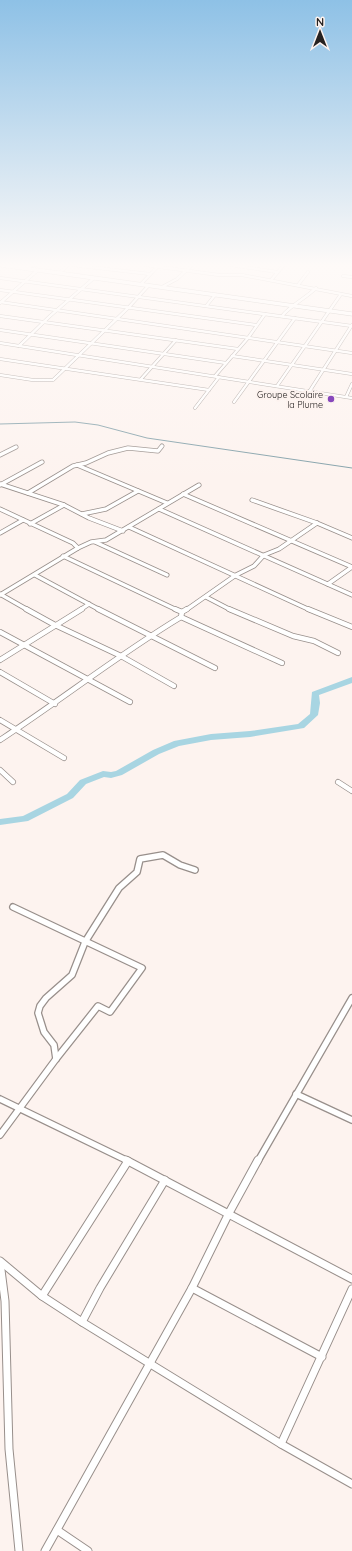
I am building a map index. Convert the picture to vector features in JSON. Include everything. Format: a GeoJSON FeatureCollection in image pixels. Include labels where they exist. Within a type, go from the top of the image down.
{"type":"FeatureCollection","features":[{"type":"Feature","properties":{"kind":"street"},"geometry":{"type":"LineString","coordinates":[[19,346],[28,337]]}},
{"type":"Feature","properties":{"kind":"street"},"geometry":{"type":"LineString","coordinates":[[54,337],[226,363]]}},
{"type":"Feature","properties":{"kind":"street"},"geometry":{"type":"LineString","coordinates":[[0,374],[46,381],[53,380],[98,337]]}},
{"type":"Feature","properties":{"kind":"street"},"geometry":{"type":"LineString","coordinates":[[155,337],[238,349]]}},
{"type":"Feature","properties":{"kind":"street"},"geometry":{"type":"LineString","coordinates":[[244,337],[352,353]]}},
{"type":"Feature","properties":{"kind":"street"},"geometry":{"type":"LineString","coordinates":[[234,402],[251,382],[263,361],[280,337]]}},
{"type":"Feature","properties":{"kind":"street"},"geometry":{"type":"LineString","coordinates":[[277,386],[311,337]]}},
{"type":"Feature","properties":{"kind":"street"},"geometry":{"type":"LineString","coordinates":[[309,392],[345,337]]}},
{"type":"Feature","properties":{"kind":"street"},"geometry":{"type":"LineString","coordinates":[[215,376],[248,338]]}},
{"type":"Feature","properties":{"kind":"street"},"geometry":{"type":"LineString","coordinates":[[141,379],[176,340]]}},
{"type":"Feature","properties":{"kind":"street"},"geometry":{"type":"LineString","coordinates":[[0,343],[219,376],[352,398]]}},
{"type":"Feature","properties":{"kind":"street"},"geometry":{"type":"LineString","coordinates":[[232,356],[352,374]]}},
{"type":"Feature","properties":{"kind":"street"},"geometry":{"type":"LineString","coordinates":[[0,359],[209,390]]}},
{"type":"Feature","properties":{"kind":"street"},"geometry":{"type":"LineString","coordinates":[[195,408],[219,376]]}},
{"type":"Feature","properties":{"kind":"street"},"geometry":{"type":"LineString","coordinates":[[346,397],[352,384]]}},
{"type":"Feature","properties":{"kind":"street"},"geometry":{"type":"LineString","coordinates":[[28,493],[73,466],[86,463],[100,455],[120,449],[158,451],[162,446]]}},
{"type":"Feature","properties":{"kind":"street"},"geometry":{"type":"LineString","coordinates":[[0,455],[16,447]]}},
{"type":"Feature","properties":{"kind":"street"},"geometry":{"type":"LineString","coordinates":[[0,484],[42,462]]}},
{"type":"Feature","properties":{"kind":"street"},"geometry":{"type":"LineString","coordinates":[[77,466],[167,503]]}},
{"type":"Feature","properties":{"kind":"street"},"geometry":{"type":"LineString","coordinates":[[0,484],[64,505],[123,531]]}},
{"type":"Feature","properties":{"kind":"street"},"geometry":{"type":"LineString","coordinates":[[174,686],[121,656],[55,625],[1,595],[62,556],[85,545],[106,540],[200,484]]}},
{"type":"Feature","properties":{"kind":"street"},"geometry":{"type":"LineString","coordinates":[[82,514],[106,509],[138,491]]}},
{"type":"Feature","properties":{"kind":"street"},"geometry":{"type":"LineString","coordinates":[[182,494],[352,567]]}},
{"type":"Feature","properties":{"kind":"street"},"geometry":{"type":"LineString","coordinates":[[252,500],[317,523],[352,538]]}},
{"type":"Feature","properties":{"kind":"street"},"geometry":{"type":"LineString","coordinates":[[30,524],[64,505]]}},
{"type":"Feature","properties":{"kind":"street"},"geometry":{"type":"LineString","coordinates":[[0,509],[74,543],[85,545]]}},
{"type":"Feature","properties":{"kind":"street"},"geometry":{"type":"LineString","coordinates":[[159,509],[212,535],[264,555],[352,595]]}},
{"type":"Feature","properties":{"kind":"street"},"geometry":{"type":"LineString","coordinates":[[0,533],[23,520]]}},
{"type":"Feature","properties":{"kind":"street"},"geometry":{"type":"LineString","coordinates":[[0,740],[55,704],[87,679],[150,636],[181,617],[182,612],[206,598],[236,574],[254,566],[264,555],[279,549],[317,523]]}},
{"type":"Feature","properties":{"kind":"street"},"geometry":{"type":"LineString","coordinates":[[129,527],[236,574],[278,596],[352,627]]}},
{"type":"Feature","properties":{"kind":"street"},"geometry":{"type":"LineString","coordinates":[[95,542],[167,575]]}},
{"type":"Feature","properties":{"kind":"street"},"geometry":{"type":"LineString","coordinates":[[74,543],[78,548]]}},
{"type":"Feature","properties":{"kind":"street"},"geometry":{"type":"LineString","coordinates":[[62,556],[182,612]]}},
{"type":"Feature","properties":{"kind":"street"},"geometry":{"type":"LineString","coordinates":[[328,584],[352,567]]}},
{"type":"Feature","properties":{"kind":"street"},"geometry":{"type":"LineString","coordinates":[[35,574],[89,604],[214,668]]}},
{"type":"Feature","properties":{"kind":"street"},"geometry":{"type":"LineString","coordinates":[[206,598],[214,600],[233,611],[263,622],[293,636],[314,641],[338,653]]}},
{"type":"Feature","properties":{"kind":"street"},"geometry":{"type":"LineString","coordinates":[[0,660],[25,646],[89,604]]}},
{"type":"Feature","properties":{"kind":"street"},"geometry":{"type":"LineString","coordinates":[[181,617],[282,663]]}},
{"type":"Feature","properties":{"kind":"street"},"geometry":{"type":"LineString","coordinates":[[0,632],[130,702]]}},
{"type":"Feature","properties":{"kind":"street"},"geometry":{"type":"LineString","coordinates":[[0,672],[55,704]]}},
{"type":"Feature","properties":{"kind":"street"},"geometry":{"type":"LineString","coordinates":[[0,720],[64,758]]}},
{"type":"Feature","properties":{"kind":"street"},"geometry":{"type":"LineString","coordinates":[[0,770],[13,782]]}},
{"type":"Feature","properties":{"kind":"street"},"geometry":{"type":"LineString","coordinates":[[338,782],[352,791]]}},
{"type":"Feature","properties":{"kind":"street"},"geometry":{"type":"LineString","coordinates":[[56,1059],[54,1045],[44,1032],[38,1013],[40,1006],[46,998],[72,975],[85,942],[119,888],[125,884],[139,869],[140,859],[163,855],[180,865],[195,870]]}},
{"type":"Feature","properties":{"kind":"street"},"geometry":{"type":"LineString","coordinates":[[0,1135],[56,1059],[98,1006],[110,1012],[142,968],[13,907]]}},
{"type":"Feature","properties":{"kind":"street"},"geometry":{"type":"LineString","coordinates":[[45,1551],[192,1288],[229,1213],[273,1133],[352,998]]}},
{"type":"Feature","properties":{"kind":"street"},"geometry":{"type":"LineString","coordinates":[[296,1094],[352,1120]]}},
{"type":"Feature","properties":{"kind":"street"},"geometry":{"type":"LineString","coordinates":[[0,1099],[128,1161],[352,1279]]}},
{"type":"Feature","properties":{"kind":"street"},"geometry":{"type":"LineString","coordinates":[[42,1296],[128,1161]]}},
{"type":"Feature","properties":{"kind":"street"},"geometry":{"type":"LineString","coordinates":[[82,1322],[100,1288],[165,1180]]}},
{"type":"Feature","properties":{"kind":"street"},"geometry":{"type":"LineString","coordinates":[[0,1262],[42,1296],[82,1322],[281,1444],[352,1484]]}},
{"type":"Feature","properties":{"kind":"street"},"geometry":{"type":"LineString","coordinates":[[0,1262],[5,1301],[9,1449],[19,1551]]}},
{"type":"Feature","properties":{"kind":"street"},"geometry":{"type":"LineString","coordinates":[[192,1288],[322,1357]]}},
{"type":"Feature","properties":{"kind":"street"},"geometry":{"type":"LineString","coordinates":[[281,1444],[352,1289]]}},
{"type":"Feature","properties":{"kind":"street"},"geometry":{"type":"LineString","coordinates":[[57,1530],[88,1551]]}},
{"type":"Feature","properties":{"kind":"waterway"},"geometry":{"type":"LineString","coordinates":[[0,424],[75,422],[98,425],[147,438],[352,468]]}},
{"type":"Feature","properties":{"kind":"waterway"},"geometry":{"type":"LineString","coordinates":[[0,822],[25,819],[70,796],[83,782],[103,774],[111,775],[119,773],[156,752],[177,743],[211,737],[250,734],[301,726],[314,715],[316,703],[315,694],[352,680]]}},
{"type":"Feature","properties":{"kind":"place","name":"Groupe Scolaire la Plume"},"geometry":{"type":"Point","coordinates":[331,399]}}]}
